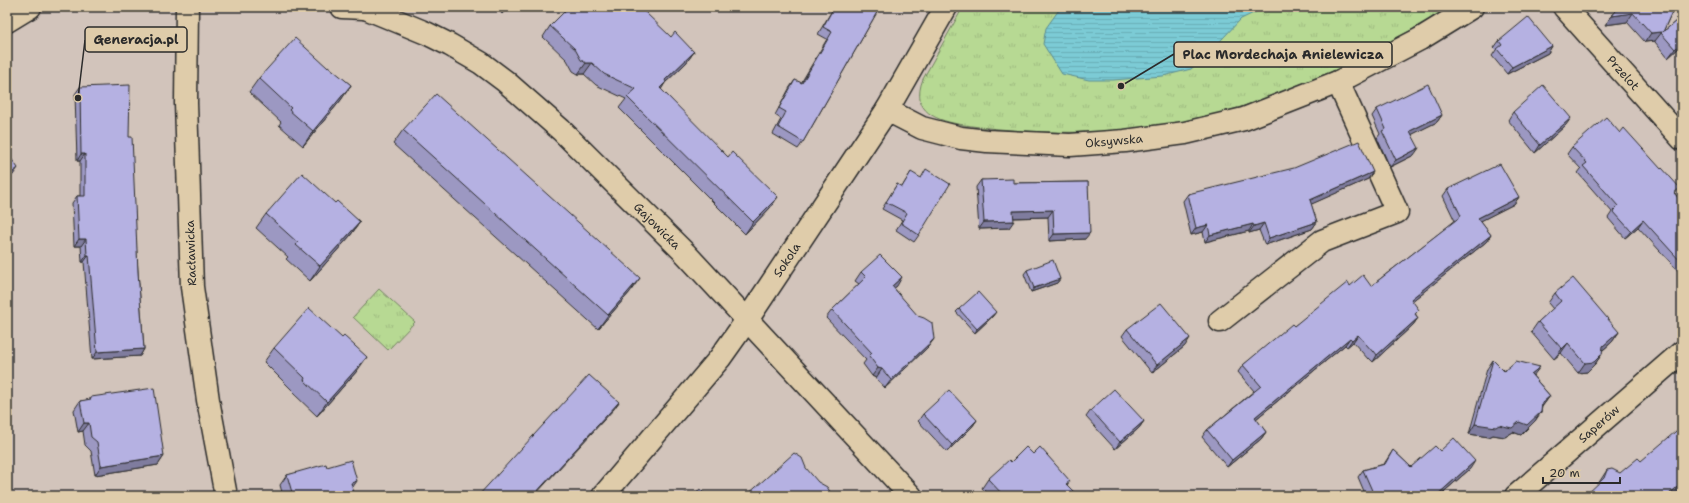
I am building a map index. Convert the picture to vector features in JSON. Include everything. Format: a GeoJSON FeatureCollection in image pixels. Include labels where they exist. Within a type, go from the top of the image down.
{"type":"FeatureCollection","features":[{"type":"Feature","properties":{"kind":"street"},"geometry":{"type":"LineString","coordinates":[[7,21],[30,7]]}},
{"type":"Feature","properties":{"kind":"street","name":"Racławicka"},"geometry":{"type":"LineString","coordinates":[[187,7],[186,103],[192,287],[208,400],[226,496]]}},
{"type":"Feature","properties":{"kind":"street","name":"Gajowicka"},"geometry":{"type":"LineString","coordinates":[[342,7],[363,7],[395,19],[450,45],[505,81],[561,130],[685,253],[776,353],[911,496]]}},
{"type":"Feature","properties":{"kind":"street","name":"Sokola"},"geometry":{"type":"LineString","coordinates":[[602,496],[720,358],[747,320],[887,110],[946,7]]}},
{"type":"Feature","properties":{"kind":"street","name":"Oksywska"},"geometry":{"type":"LineString","coordinates":[[887,110],[922,128],[961,138],[987,141],[1070,145],[1124,141],[1199,129],[1244,119],[1338,82],[1420,39],[1472,7]]}},
{"type":"Feature","properties":{"kind":"street","name":"Przelot"},"geometry":{"type":"LineString","coordinates":[[1564,7],[1682,139]]}},
{"type":"Feature","properties":{"kind":"street"},"geometry":{"type":"LineString","coordinates":[[1220,320],[1322,241],[1397,212],[1338,82]]}},
{"type":"Feature","properties":{"kind":"street","name":"Saperów"},"geometry":{"type":"LineString","coordinates":[[1516,496],[1682,352]]}},
{"type":"Feature","properties":{"kind":"green space"},"geometry":{"type":"Polygon","coordinates":[[[963,7],[1453,7],[1325,76],[1241,107],[1183,122],[1152,127],[1089,132],[1057,132],[994,129],[964,125],[944,121],[928,113],[923,107],[920,100],[920,90],[923,79],[963,7]]]}},
{"type":"Feature","properties":{"kind":"green space"},"geometry":{"type":"Polygon","coordinates":[[[379,289],[415,322],[388,350],[353,317],[379,289]]]}},
{"type":"Feature","properties":{"kind":"water"},"geometry":{"type":"Polygon","coordinates":[[[1061,7],[1266,7],[1241,19],[1205,57],[1191,69],[1163,76],[1113,80],[1089,80],[1062,74],[1043,44],[1046,28],[1061,7]]]}},
{"type":"Feature","properties":{"kind":"building"},"geometry":{"type":"Polygon","coordinates":[[[569,7],[636,7],[645,12],[671,37],[675,32],[694,52],[665,80],[666,82],[660,88],[728,157],[732,152],[778,197],[753,222],[627,97],[636,89],[604,74],[592,63],[586,63],[581,60],[575,49],[550,26],[569,7]]]}},
{"type":"Feature","properties":{"kind":"building"},"geometry":{"type":"Polygon","coordinates":[[[834,7],[880,7],[803,142],[778,127],[786,112],[779,108],[795,80],[802,83],[832,32],[823,27],[834,7]]]}},
{"type":"Feature","properties":{"kind":"building"},"geometry":{"type":"Polygon","coordinates":[[[1619,7],[1674,7],[1663,32],[1682,16],[1682,42],[1675,49],[1661,33],[1662,32],[1651,33],[1633,13],[1612,16],[1619,7]]]}},
{"type":"Feature","properties":{"kind":"building"},"geometry":{"type":"Polygon","coordinates":[[[1528,17],[1552,46],[1512,67],[1497,49],[1502,45],[1499,41],[1528,17]]]}},
{"type":"Feature","properties":{"kind":"building"},"geometry":{"type":"Polygon","coordinates":[[[295,38],[327,67],[328,66],[351,85],[313,131],[289,110],[291,108],[259,78],[295,38]]]}},
{"type":"Feature","properties":{"kind":"building"},"geometry":{"type":"Polygon","coordinates":[[[1428,84],[1442,115],[1410,131],[1419,148],[1396,160],[1382,131],[1386,129],[1377,109],[1428,84]]]}},
{"type":"Feature","properties":{"kind":"building"},"geometry":{"type":"Polygon","coordinates":[[[130,85],[129,137],[132,137],[138,272],[144,349],[97,352],[89,255],[87,255],[86,239],[79,239],[77,196],[85,196],[85,154],[81,154],[80,87],[130,85]]]}},
{"type":"Feature","properties":{"kind":"building"},"geometry":{"type":"Polygon","coordinates":[[[1543,85],[1571,118],[1540,145],[1513,112],[1543,85]]]}},
{"type":"Feature","properties":{"kind":"building"},"geometry":{"type":"Polygon","coordinates":[[[436,94],[640,278],[608,315],[403,130],[436,94]]]}},
{"type":"Feature","properties":{"kind":"building"},"geometry":{"type":"Polygon","coordinates":[[[1606,117],[1620,133],[1624,128],[1680,188],[1674,193],[1682,202],[1682,263],[1643,220],[1631,231],[1613,211],[1618,206],[1583,166],[1587,163],[1572,147],[1606,117]]]}},
{"type":"Feature","properties":{"kind":"building"},"geometry":{"type":"Polygon","coordinates":[[[1359,141],[1373,172],[1310,200],[1317,222],[1269,238],[1264,223],[1254,226],[1253,224],[1210,235],[1208,225],[1196,228],[1188,194],[1294,168],[1359,141]]]}},
{"type":"Feature","properties":{"kind":"building"},"geometry":{"type":"Polygon","coordinates":[[[7,153],[18,168],[7,177],[7,153]]]}},
{"type":"Feature","properties":{"kind":"building"},"geometry":{"type":"Polygon","coordinates":[[[1500,164],[1519,197],[1478,218],[1491,235],[1411,299],[1419,310],[1415,314],[1418,318],[1377,355],[1358,335],[1352,340],[1350,338],[1255,417],[1266,432],[1232,460],[1207,430],[1261,386],[1243,365],[1292,324],[1294,326],[1348,282],[1350,286],[1363,275],[1371,286],[1461,216],[1448,189],[1500,164]]]}},
{"type":"Feature","properties":{"kind":"building"},"geometry":{"type":"Polygon","coordinates":[[[926,169],[950,184],[919,235],[901,223],[907,213],[886,202],[897,184],[902,187],[911,172],[921,178],[926,169]]]}},
{"type":"Feature","properties":{"kind":"building"},"geometry":{"type":"Polygon","coordinates":[[[302,173],[335,203],[337,201],[360,222],[320,266],[296,245],[298,243],[266,214],[302,173]]]}},
{"type":"Feature","properties":{"kind":"building"},"geometry":{"type":"Polygon","coordinates":[[[1013,179],[1013,183],[1088,182],[1090,233],[1054,234],[1053,210],[1013,211],[1014,221],[984,222],[981,180],[1013,179]]]}},
{"type":"Feature","properties":{"kind":"building"},"geometry":{"type":"Polygon","coordinates":[[[880,255],[902,277],[892,286],[918,316],[932,323],[934,339],[891,380],[882,369],[878,368],[869,356],[872,353],[832,310],[866,277],[861,272],[880,255]]]}},
{"type":"Feature","properties":{"kind":"building"},"geometry":{"type":"Polygon","coordinates":[[[1053,260],[1060,279],[1034,288],[1027,270],[1053,260]]]}},
{"type":"Feature","properties":{"kind":"building"},"geometry":{"type":"Polygon","coordinates":[[[1573,278],[1619,332],[1603,346],[1602,354],[1594,362],[1585,363],[1568,343],[1562,349],[1538,322],[1561,301],[1555,293],[1573,278]]]}},
{"type":"Feature","properties":{"kind":"building"},"geometry":{"type":"Polygon","coordinates":[[[978,292],[996,312],[977,329],[959,309],[978,292]]]}},
{"type":"Feature","properties":{"kind":"building"},"geometry":{"type":"Polygon","coordinates":[[[1161,303],[1190,338],[1157,365],[1127,329],[1161,303]]]}},
{"type":"Feature","properties":{"kind":"building"},"geometry":{"type":"Polygon","coordinates":[[[309,308],[342,338],[344,336],[367,357],[327,402],[274,348],[309,308]]]}},
{"type":"Feature","properties":{"kind":"building"},"geometry":{"type":"Polygon","coordinates":[[[1493,360],[1504,371],[1516,361],[1540,367],[1531,374],[1550,396],[1542,403],[1541,412],[1527,425],[1519,422],[1512,428],[1499,425],[1496,427],[1475,424],[1493,360]]]}},
{"type":"Feature","properties":{"kind":"building"},"geometry":{"type":"Polygon","coordinates":[[[589,375],[619,402],[533,496],[478,496],[589,375]]]}},
{"type":"Feature","properties":{"kind":"building"},"geometry":{"type":"Polygon","coordinates":[[[154,388],[164,456],[101,466],[97,442],[91,437],[89,423],[84,423],[80,401],[91,399],[91,397],[154,388]]]}},
{"type":"Feature","properties":{"kind":"building"},"geometry":{"type":"Polygon","coordinates":[[[1114,389],[1144,421],[1120,442],[1091,410],[1114,389]]]}},
{"type":"Feature","properties":{"kind":"building"},"geometry":{"type":"Polygon","coordinates":[[[949,390],[977,420],[952,445],[923,414],[949,390]]]}},
{"type":"Feature","properties":{"kind":"building"},"geometry":{"type":"Polygon","coordinates":[[[1682,426],[1682,483],[1669,494],[1672,496],[1585,496],[1604,478],[1607,470],[1612,469],[1620,473],[1638,458],[1641,461],[1682,426]]]}},
{"type":"Feature","properties":{"kind":"building"},"geometry":{"type":"Polygon","coordinates":[[[1454,438],[1475,461],[1436,496],[1373,496],[1374,495],[1363,470],[1385,464],[1393,450],[1411,467],[1435,446],[1440,451],[1454,438]]]}},
{"type":"Feature","properties":{"kind":"building"},"geometry":{"type":"Polygon","coordinates":[[[1026,447],[1033,454],[1040,447],[1070,481],[1066,484],[1078,496],[1004,496],[988,479],[1009,460],[1011,462],[1026,447]]]}},
{"type":"Feature","properties":{"kind":"building"},"geometry":{"type":"Polygon","coordinates":[[[794,453],[802,458],[806,468],[818,482],[827,487],[832,495],[831,496],[746,496],[794,453]]]}},
{"type":"Feature","properties":{"kind":"building"},"geometry":{"type":"Polygon","coordinates":[[[351,460],[357,481],[351,483],[355,496],[293,496],[287,475],[326,464],[327,467],[351,460]]]}},
{"type":"Feature","properties":{"kind":"building"},"geometry":{"type":"Polygon","coordinates":[[[700,489],[707,496],[692,496],[700,489]]]}},
{"type":"Feature","properties":{"kind":"building"},"geometry":{"type":"Polygon","coordinates":[[[186,492],[184,496],[171,496],[186,492]]]}},
{"type":"Feature","properties":{"kind":"building"},"geometry":{"type":"Polygon","coordinates":[[[686,493],[691,496],[682,496],[686,493]]]}},
{"type":"Feature","properties":{"kind":"place","name":"Plac Mordechaja Anielewicza"},"geometry":{"type":"Point","coordinates":[1121,86]}},
{"type":"Feature","properties":{"kind":"place","name":"Generacja.pl"},"geometry":{"type":"Point","coordinates":[78,98]}}]}
